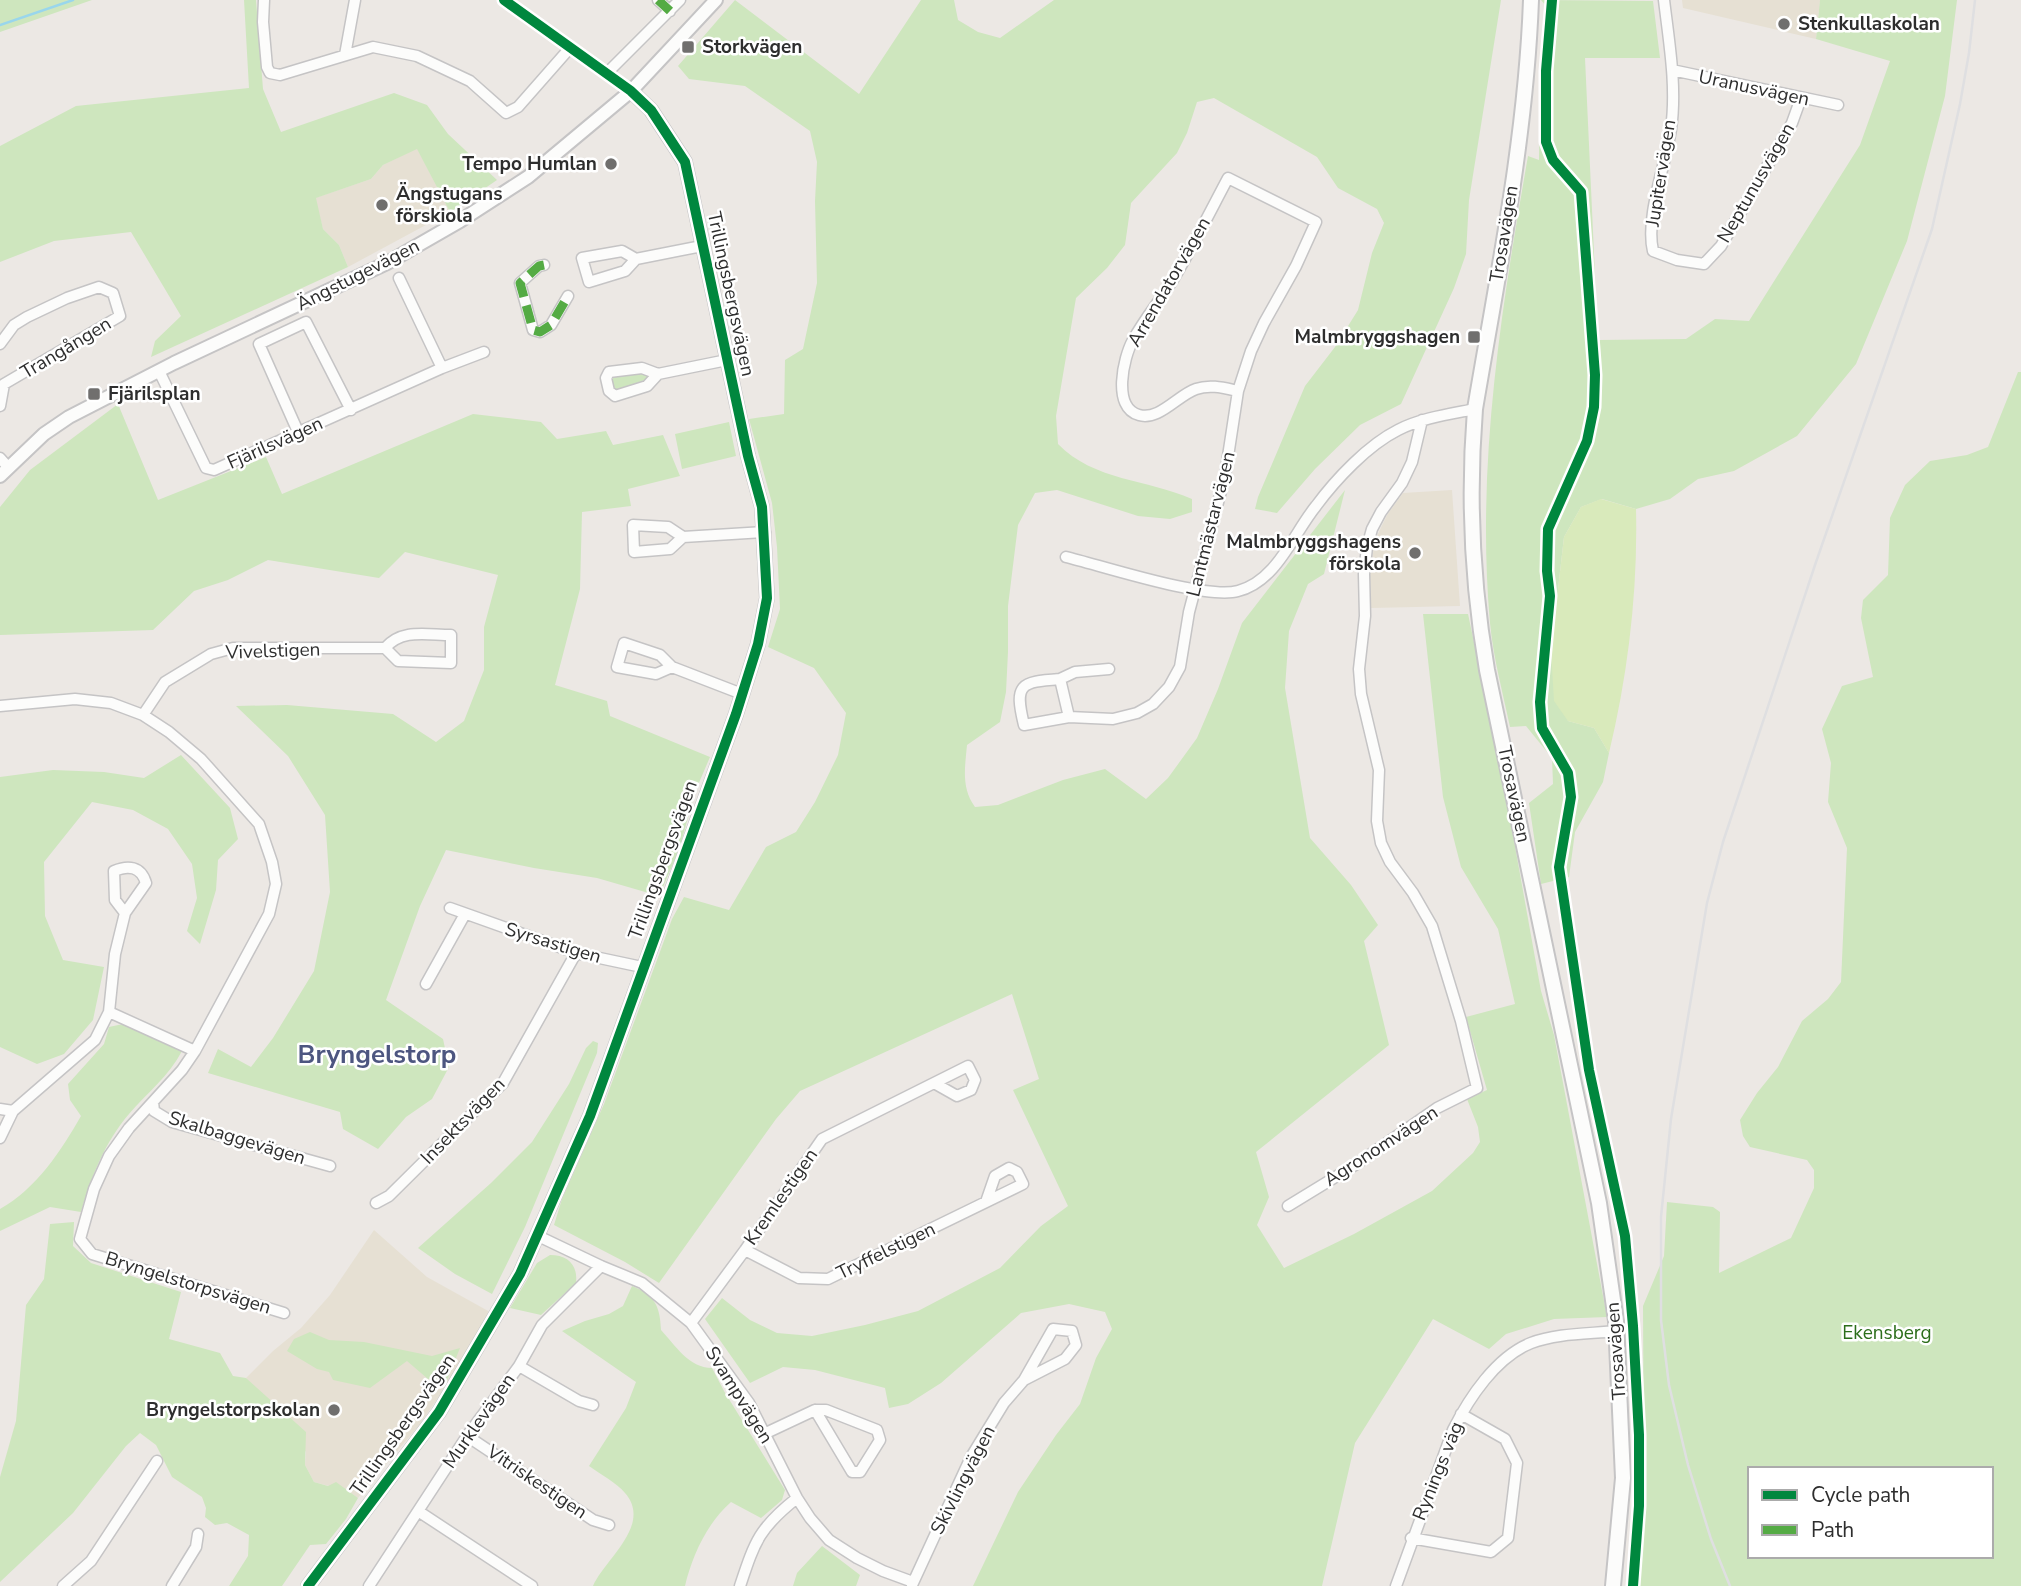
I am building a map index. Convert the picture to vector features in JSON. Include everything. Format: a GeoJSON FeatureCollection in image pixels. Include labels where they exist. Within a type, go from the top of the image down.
{"type":"FeatureCollection","features":[{"type":"Feature","properties":{"kind":"main road","name":"Trosavägen"},"geometry":{"type":"LineString","coordinates":[[1531,0],[1520,135],[1475,409],[1473,561],[1486,670],[1599,1203],[1616,1331],[1623,1478],[1613,1586]]}},
{"type":"Feature","properties":{"kind":"street"},"geometry":{"type":"LineString","coordinates":[[264,0],[263,22],[267,67],[270,73],[281,75],[373,47],[417,56],[470,80],[506,113],[518,107],[569,49]]}},
{"type":"Feature","properties":{"kind":"street"},"geometry":{"type":"LineString","coordinates":[[345,55],[355,0]]}},
{"type":"Feature","properties":{"kind":"street"},"geometry":{"type":"LineString","coordinates":[[504,0],[631,91]]}},
{"type":"Feature","properties":{"kind":"street"},"geometry":{"type":"LineString","coordinates":[[657,0],[670,11]]}},
{"type":"Feature","properties":{"kind":"street"},"geometry":{"type":"LineString","coordinates":[[607,73],[680,0]]}},
{"type":"Feature","properties":{"kind":"street","name":"Ängstugevägen"},"geometry":{"type":"LineString","coordinates":[[3,467],[69,416],[365,274],[460,221],[528,177],[631,91],[716,0]]}},
{"type":"Feature","properties":{"kind":"street","name":"Jupitervägen"},"geometry":{"type":"LineString","coordinates":[[1664,0],[1672,70],[1671,128],[1651,243],[1653,251],[1657,253],[1677,260],[1704,264]]}},
{"type":"Feature","properties":{"kind":"street","name":"Uranusvägen"},"geometry":{"type":"LineString","coordinates":[[1672,70],[1838,105]]}},
{"type":"Feature","properties":{"kind":"street","name":"Trillingsbergsvägen"},"geometry":{"type":"LineString","coordinates":[[308,1586],[439,1412],[520,1274],[590,1116],[758,644],[766,598],[762,507],[748,456],[685,162],[651,110],[631,91]]}},
{"type":"Feature","properties":{"kind":"street","name":"Neptunusvägen"},"geometry":{"type":"LineString","coordinates":[[1704,264],[1721,246],[1792,123],[1801,98]]}},
{"type":"Feature","properties":{"kind":"street","name":"Arrendatorvägen"},"geometry":{"type":"LineString","coordinates":[[1238,391],[1213,386],[1197,388],[1181,395],[1161,411],[1146,417],[1135,414],[1126,407],[1122,397],[1131,342],[1170,284],[1228,178],[1316,222]]}},
{"type":"Feature","properties":{"kind":"street","name":"Lantmästarvägen"},"geometry":{"type":"LineString","coordinates":[[1109,669],[1075,672],[1060,679],[1030,682],[1019,693],[1018,701],[1024,725],[1069,717],[1113,719],[1137,713],[1153,704],[1169,687],[1180,667],[1189,612],[1225,476],[1238,391],[1251,351],[1296,267],[1316,222]]}},
{"type":"Feature","properties":{"kind":"street"},"geometry":{"type":"LineString","coordinates":[[636,259],[622,251],[582,258],[589,282],[625,271],[636,259],[702,246]]}},
{"type":"Feature","properties":{"kind":"street"},"geometry":{"type":"LineString","coordinates":[[544,265],[539,266],[520,283],[533,330],[546,330],[568,296]]}},
{"type":"Feature","properties":{"kind":"street"},"geometry":{"type":"LineString","coordinates":[[399,278],[442,368]]}},
{"type":"Feature","properties":{"kind":"street","name":"Trangången"},"geometry":{"type":"LineString","coordinates":[[0,344],[14,325],[67,298],[99,287],[113,293],[120,316],[4,384],[0,406]]}},
{"type":"Feature","properties":{"kind":"street"},"geometry":{"type":"LineString","coordinates":[[299,434],[259,344],[306,322],[351,410]]}},
{"type":"Feature","properties":{"kind":"street","name":"Fjärilsvägen"},"geometry":{"type":"LineString","coordinates":[[159,371],[206,468],[214,470],[442,368],[484,352]]}},
{"type":"Feature","properties":{"kind":"street"},"geometry":{"type":"LineString","coordinates":[[658,374],[647,386],[615,396],[609,391],[606,378],[609,372],[642,368],[658,374],[727,360]]}},
{"type":"Feature","properties":{"kind":"street"},"geometry":{"type":"LineString","coordinates":[[1066,557],[1195,590],[1238,592],[1257,583],[1275,565],[1315,507],[1342,475],[1396,430],[1422,420],[1475,409]]}},
{"type":"Feature","properties":{"kind":"street","name":"Agronomvägen"},"geometry":{"type":"LineString","coordinates":[[1288,1206],[1355,1165],[1437,1108],[1476,1088],[1461,1021],[1432,926],[1413,893],[1390,862],[1381,843],[1377,821],[1379,770],[1361,694],[1359,669],[1365,616],[1364,574],[1367,547],[1372,528],[1402,483],[1412,462],[1422,420]]}},
{"type":"Feature","properties":{"kind":"street"},"geometry":{"type":"LineString","coordinates":[[683,537],[670,549],[634,552],[633,525],[668,527],[683,537],[765,532]]}},
{"type":"Feature","properties":{"kind":"street","name":"Vivelstigen"},"geometry":{"type":"LineString","coordinates":[[143,715],[166,682],[211,654],[233,648],[386,648],[398,661],[451,663],[451,635],[405,635],[393,639],[386,648]]}},
{"type":"Feature","properties":{"kind":"street"},"geometry":{"type":"LineString","coordinates":[[672,667],[656,674],[617,667],[624,643],[660,655],[672,667],[742,694]]}},
{"type":"Feature","properties":{"kind":"street"},"geometry":{"type":"LineString","coordinates":[[1060,679],[1069,717]]}},
{"type":"Feature","properties":{"kind":"street","name":"Bryngelstorpsvägen"},"geometry":{"type":"LineString","coordinates":[[0,706],[75,698],[111,703],[143,715],[169,732],[201,759],[259,824],[272,862],[276,884],[269,914],[183,1070],[129,1128],[109,1156],[94,1189],[80,1239],[92,1254],[284,1313]]}},
{"type":"Feature","properties":{"kind":"street"},"geometry":{"type":"LineString","coordinates":[[0,1138],[13,1111],[95,1040],[109,1012],[115,954],[125,913],[146,883],[144,875],[135,868],[123,867],[114,871],[115,900],[125,913]]}},
{"type":"Feature","properties":{"kind":"street","name":"Syrsastigen"},"geometry":{"type":"LineString","coordinates":[[450,908],[576,953],[642,967]]}},
{"type":"Feature","properties":{"kind":"street"},"geometry":{"type":"LineString","coordinates":[[426,984],[465,914]]}},
{"type":"Feature","properties":{"kind":"street","name":"Insektsvägen"},"geometry":{"type":"LineString","coordinates":[[376,1203],[389,1196],[503,1083],[576,953]]}},
{"type":"Feature","properties":{"kind":"street"},"geometry":{"type":"LineString","coordinates":[[109,1012],[195,1051]]}},
{"type":"Feature","properties":{"kind":"street","name":"Kremlestigen"},"geometry":{"type":"LineString","coordinates":[[691,1323],[822,1139],[934,1083]]}},
{"type":"Feature","properties":{"kind":"street","name":"Skalbaggevägen"},"geometry":{"type":"LineString","coordinates":[[153,1101],[154,1111],[172,1122],[330,1166]]}},
{"type":"Feature","properties":{"kind":"street"},"geometry":{"type":"LineString","coordinates":[[0,1109],[13,1111]]}},
{"type":"Feature","properties":{"kind":"street","name":"Tryffelstigen"},"geometry":{"type":"LineString","coordinates":[[745,1250],[799,1278],[828,1279],[986,1202]]}},
{"type":"Feature","properties":{"kind":"street","name":"Svampvägen"},"geometry":{"type":"LineString","coordinates":[[536,1235],[642,1283],[691,1323],[749,1403],[797,1499],[829,1540],[857,1558],[912,1584]]}},
{"type":"Feature","properties":{"kind":"street","name":"Murklevägen"},"geometry":{"type":"LineString","coordinates":[[369,1586],[467,1436],[519,1366],[542,1325],[601,1266]]}},
{"type":"Feature","properties":{"kind":"street","name":"Skivlingvägen"},"geometry":{"type":"LineString","coordinates":[[912,1584],[971,1457],[1004,1403],[1024,1380],[1053,1329],[1072,1331],[1076,1345],[1065,1359],[1024,1380]]}},
{"type":"Feature","properties":{"kind":"street","name":"Rynings väg"},"geometry":{"type":"LineString","coordinates":[[1396,1586],[1411,1538],[1461,1414],[1490,1375],[1517,1350],[1544,1340],[1616,1331]]}},
{"type":"Feature","properties":{"kind":"street"},"geometry":{"type":"LineString","coordinates":[[519,1366],[579,1401],[593,1405]]}},
{"type":"Feature","properties":{"kind":"street"},"geometry":{"type":"LineString","coordinates":[[766,1433],[815,1410],[826,1410],[877,1430],[880,1440],[860,1472],[852,1472],[815,1410]]}},
{"type":"Feature","properties":{"kind":"street"},"geometry":{"type":"LineString","coordinates":[[1411,1538],[1491,1552],[1508,1538],[1517,1463],[1505,1439],[1461,1414]]}},
{"type":"Feature","properties":{"kind":"street","name":"Vitriskestigen"},"geometry":{"type":"LineString","coordinates":[[467,1436],[593,1520],[609,1525]]}},
{"type":"Feature","properties":{"kind":"street"},"geometry":{"type":"LineString","coordinates":[[63,1586],[91,1561],[157,1461]]}},
{"type":"Feature","properties":{"kind":"street"},"geometry":{"type":"LineString","coordinates":[[740,1586],[753,1547],[766,1525],[797,1499]]}},
{"type":"Feature","properties":{"kind":"street"},"geometry":{"type":"LineString","coordinates":[[418,1511],[532,1586]]}},
{"type":"Feature","properties":{"kind":"street"},"geometry":{"type":"LineString","coordinates":[[172,1586],[196,1547],[198,1534]]}},
{"type":"Feature","properties":{"kind":"shaded area","name":"Stenkullaskolan"},"geometry":{"type":"Polygon","coordinates":[[[1682,0],[1820,0],[1816,39],[1683,8],[1682,0]]]}},
{"type":"Feature","properties":{"kind":"shaded area","name":"Ängstugans förskiola"},"geometry":{"type":"Polygon","coordinates":[[[417,148],[450,212],[348,267],[339,245],[323,229],[315,198],[371,179],[383,165],[417,148]]]}},
{"type":"Feature","properties":{"kind":"shaded area","name":"Malmbryggshagens förskola"},"geometry":{"type":"Polygon","coordinates":[[[1452,490],[1460,606],[1371,608],[1370,568],[1376,538],[1387,515],[1403,493],[1452,490]]]}},
{"type":"Feature","properties":{"kind":"shaded area"},"geometry":{"type":"Polygon","coordinates":[[[374,1230],[427,1277],[490,1312],[455,1373],[420,1424],[358,1498],[348,1491],[314,1482],[305,1465],[306,1452],[246,1378],[301,1328],[330,1295],[374,1230]]]}},
{"type":"Feature","properties":{"kind":"green space"},"geometry":{"type":"Polygon","coordinates":[[[0,0],[92,0],[0,32],[0,0]]]}},
{"type":"Feature","properties":{"kind":"green space"},"geometry":{"type":"Polygon","coordinates":[[[244,0],[256,0],[263,89],[281,132],[394,93],[427,105],[448,134],[497,180],[450,212],[417,149],[383,165],[371,179],[316,198],[323,229],[339,245],[348,267],[151,357],[155,341],[181,316],[131,232],[54,241],[0,262],[0,146],[76,106],[249,88],[244,0]]]}},
{"type":"Feature","properties":{"kind":"green space"},"geometry":{"type":"Polygon","coordinates":[[[735,0],[859,94],[921,0],[954,0],[958,20],[978,32],[1000,38],[1054,0],[1501,0],[1469,200],[1466,254],[1454,288],[1401,404],[1360,425],[1315,469],[1277,513],[1255,509],[1258,497],[1305,386],[1335,347],[1358,310],[1372,253],[1384,223],[1377,209],[1338,188],[1317,157],[1214,98],[1197,102],[1177,153],[1131,203],[1125,245],[1107,268],[1076,298],[1056,416],[1058,444],[1072,456],[1104,472],[1192,499],[1192,512],[1170,519],[1138,516],[1057,490],[1035,493],[1018,525],[1008,606],[1006,692],[1000,722],[967,745],[966,785],[975,807],[998,805],[1063,780],[1105,769],[1146,799],[1168,778],[1197,738],[1242,623],[1345,490],[1324,574],[1308,584],[1289,631],[1285,688],[1310,838],[1351,885],[1378,925],[1364,941],[1389,1045],[1256,1152],[1269,1197],[1257,1225],[1284,1268],[1354,1234],[1432,1191],[1473,1153],[1480,1142],[1478,1127],[1467,1099],[1487,1090],[1466,1017],[1515,1004],[1498,929],[1461,867],[1443,797],[1423,614],[1468,614],[1502,774],[1541,991],[1554,1035],[1607,1317],[1554,1319],[1506,1334],[1489,1349],[1433,1319],[1355,1443],[1322,1586],[973,1586],[1018,1492],[1080,1404],[1096,1358],[1112,1329],[1105,1312],[1069,1304],[1021,1313],[941,1383],[908,1404],[889,1408],[885,1388],[815,1370],[783,1367],[750,1383],[705,1319],[722,1298],[750,1320],[777,1333],[812,1336],[918,1311],[1000,1268],[1041,1226],[1068,1206],[1013,1090],[1039,1079],[1012,994],[800,1091],[776,1119],[659,1283],[554,1225],[562,1199],[604,1104],[672,919],[684,897],[729,910],[766,847],[796,832],[815,802],[838,755],[846,713],[814,668],[768,647],[780,609],[777,547],[772,503],[749,419],[784,414],[785,360],[803,349],[817,283],[817,162],[810,131],[745,86],[689,79],[678,66],[735,0]]]}},
{"type":"Feature","properties":{"kind":"green space"},"geometry":{"type":"Polygon","coordinates":[[[1541,0],[1653,1],[1660,58],[1585,58],[1598,340],[1686,339],[1715,319],[1749,321],[1860,145],[1890,61],[1816,39],[1820,0],[1957,0],[1945,96],[1907,241],[1856,364],[1797,436],[1734,471],[1698,479],[1670,499],[1636,509],[1602,499],[1581,507],[1564,537],[1551,650],[1568,721],[1594,728],[1609,753],[1603,782],[1575,832],[1569,877],[1541,884],[1529,803],[1553,784],[1552,758],[1526,726],[1510,727],[1490,623],[1486,505],[1500,330],[1528,156],[1539,160],[1540,76],[1546,6],[1541,0]]]}},
{"type":"Feature","properties":{"kind":"green space","name":"Ekensberg"},"geometry":{"type":"Polygon","coordinates":[[[2018,372],[2021,372],[2021,1586],[1636,1586],[1644,1508],[1643,1306],[1664,1256],[1667,1202],[1713,1207],[1720,1212],[1719,1273],[1791,1238],[1814,1188],[1814,1170],[1807,1160],[1750,1147],[1743,1136],[1740,1120],[1778,1067],[1802,1021],[1828,999],[1841,982],[1847,848],[1828,802],[1831,763],[1822,729],[1842,686],[1873,677],[1861,618],[1863,600],[1888,575],[1890,518],[1905,485],[1930,461],[1967,455],[1988,447],[2018,372]]]}},
{"type":"Feature","properties":{"kind":"green space"},"geometry":{"type":"Polygon","coordinates":[[[616,374],[649,376],[645,380],[616,390],[611,381],[616,374]]]}},
{"type":"Feature","properties":{"kind":"green space"},"geometry":{"type":"Polygon","coordinates":[[[118,404],[158,500],[266,457],[282,494],[473,414],[541,422],[557,439],[606,431],[613,445],[663,435],[680,476],[628,489],[631,506],[582,512],[580,589],[555,685],[607,701],[610,716],[710,757],[695,792],[679,850],[659,896],[597,878],[446,850],[420,906],[386,1000],[443,1039],[449,1067],[432,1099],[406,1117],[378,1149],[343,1129],[340,1112],[208,1073],[218,1049],[251,1067],[273,1038],[314,971],[330,892],[325,815],[288,756],[236,706],[287,705],[393,714],[436,742],[464,721],[484,670],[484,627],[498,575],[405,552],[379,578],[268,560],[228,580],[194,591],[153,630],[0,635],[0,507],[30,470],[118,404]]]}},
{"type":"Feature","properties":{"kind":"green space"},"geometry":{"type":"Polygon","coordinates":[[[729,422],[736,456],[682,469],[675,434],[729,422]]]}},
{"type":"Feature","properties":{"kind":"green space"},"geometry":{"type":"Polygon","coordinates":[[[1601,499],[1636,509],[1630,632],[1622,693],[1609,753],[1594,728],[1568,721],[1554,701],[1551,650],[1564,537],[1581,507],[1601,499]]]}},
{"type":"Feature","properties":{"kind":"green space"},"geometry":{"type":"Polygon","coordinates":[[[181,755],[230,808],[238,839],[218,860],[216,890],[200,944],[187,931],[197,898],[192,864],[168,829],[133,810],[92,802],[44,862],[45,916],[63,960],[104,967],[93,1020],[64,1054],[37,1064],[0,1047],[0,777],[53,770],[104,772],[144,778],[181,755]]]}},
{"type":"Feature","properties":{"kind":"green space"},"geometry":{"type":"Polygon","coordinates":[[[123,1024],[168,1042],[182,1051],[171,1068],[129,1114],[113,1136],[94,1173],[81,1212],[50,1207],[0,1231],[0,1209],[36,1180],[56,1156],[81,1116],[70,1100],[68,1084],[104,1044],[109,1027],[123,1024]]]}},
{"type":"Feature","properties":{"kind":"green space"},"geometry":{"type":"Polygon","coordinates":[[[593,1041],[598,1043],[597,1053],[525,1227],[492,1294],[455,1274],[418,1248],[491,1183],[532,1142],[569,1084],[586,1048],[593,1041]]]}},
{"type":"Feature","properties":{"kind":"green space"},"geometry":{"type":"Polygon","coordinates":[[[74,1222],[73,1246],[91,1263],[181,1292],[169,1339],[220,1353],[233,1376],[246,1378],[306,1432],[305,1465],[314,1482],[328,1486],[336,1482],[358,1498],[346,1519],[326,1544],[310,1545],[282,1586],[229,1586],[248,1556],[249,1535],[227,1523],[215,1525],[205,1517],[206,1508],[202,1497],[172,1477],[156,1445],[140,1433],[126,1446],[73,1513],[0,1582],[0,1477],[16,1421],[26,1305],[44,1279],[50,1224],[74,1222]]]}},
{"type":"Feature","properties":{"kind":"green space"},"geometry":{"type":"Polygon","coordinates":[[[550,1255],[571,1262],[576,1283],[541,1315],[510,1308],[537,1263],[550,1255]]]}},
{"type":"Feature","properties":{"kind":"green space"},"geometry":{"type":"Polygon","coordinates":[[[632,1286],[646,1293],[655,1302],[661,1330],[677,1349],[696,1364],[712,1368],[785,1490],[782,1500],[761,1518],[731,1502],[722,1510],[702,1541],[685,1586],[593,1586],[624,1542],[633,1517],[632,1505],[625,1493],[589,1466],[626,1408],[636,1382],[562,1331],[623,1306],[632,1286]]]}},
{"type":"Feature","properties":{"kind":"green space"},"geometry":{"type":"Polygon","coordinates":[[[310,1332],[329,1340],[364,1342],[432,1356],[460,1348],[447,1380],[428,1379],[407,1361],[370,1388],[333,1380],[329,1372],[317,1369],[287,1351],[294,1339],[310,1332]]]}},
{"type":"Feature","properties":{"kind":"green space"},"geometry":{"type":"Polygon","coordinates":[[[822,1546],[860,1575],[856,1586],[793,1586],[797,1573],[822,1546]]]}},
{"type":"Feature","properties":{"kind":"waterway"},"geometry":{"type":"LineString","coordinates":[[0,25],[73,0]]}},
{"type":"Feature","properties":{"kind":"railway"},"geometry":{"type":"LineString","coordinates":[[1730,1586],[1711,1539],[1688,1465],[1669,1385],[1661,1320],[1661,1217],[1671,1119],[1707,903],[1723,842],[1815,565],[1932,229],[1960,104],[1975,0]]}},
{"type":"Feature","properties":{"kind":"marked path"},"geometry":{"type":"LineString","coordinates":[[658,0],[670,11]]}},
{"type":"Feature","properties":{"kind":"marked path"},"geometry":{"type":"LineString","coordinates":[[544,265],[539,266],[520,283],[533,330],[540,332],[551,325],[568,296]]}},
{"type":"Feature","properties":{"kind":"cycle path"},"geometry":{"type":"LineString","coordinates":[[308,1586],[439,1412],[520,1274],[590,1116],[736,714],[758,644],[767,598],[762,507],[748,456],[685,162],[651,110],[631,91],[504,0]]}},
{"type":"Feature","properties":{"kind":"cycle path"},"geometry":{"type":"LineString","coordinates":[[1552,0],[1546,71],[1546,142],[1553,160],[1581,192],[1595,375],[1594,407],[1587,441],[1548,529],[1547,571],[1550,596],[1540,702],[1542,728],[1568,773],[1571,797],[1559,867],[1589,1070],[1625,1236],[1639,1435],[1639,1506],[1633,1586]]}},
{"type":"Feature","properties":{"kind":"place","name":"Stenkullaskolan"},"geometry":{"type":"Point","coordinates":[1784,24]}},
{"type":"Feature","properties":{"kind":"place","name":"Storkvägen"},"geometry":{"type":"Point","coordinates":[688,47]}},
{"type":"Feature","properties":{"kind":"place","name":"Tempo Humlan"},"geometry":{"type":"Point","coordinates":[611,164]}},
{"type":"Feature","properties":{"kind":"place","name":"Ängstugans förskiola"},"geometry":{"type":"Point","coordinates":[382,205]}},
{"type":"Feature","properties":{"kind":"place","name":"Malmbryggshagen"},"geometry":{"type":"Point","coordinates":[1474,337]}},
{"type":"Feature","properties":{"kind":"place","name":"Fjärilsplan"},"geometry":{"type":"Point","coordinates":[94,394]}},
{"type":"Feature","properties":{"kind":"place","name":"Malmbryggshagens förskola"},"geometry":{"type":"Point","coordinates":[1415,553]}},
{"type":"Feature","properties":{"kind":"place","name":"Bryngelstorpskolan"},"geometry":{"type":"Point","coordinates":[334,1410]}},
{"type":"Feature","properties":{"kind":"district","name":"Bryngelstorp"},"geometry":{"type":"Point","coordinates":[377,1054]}}]}
